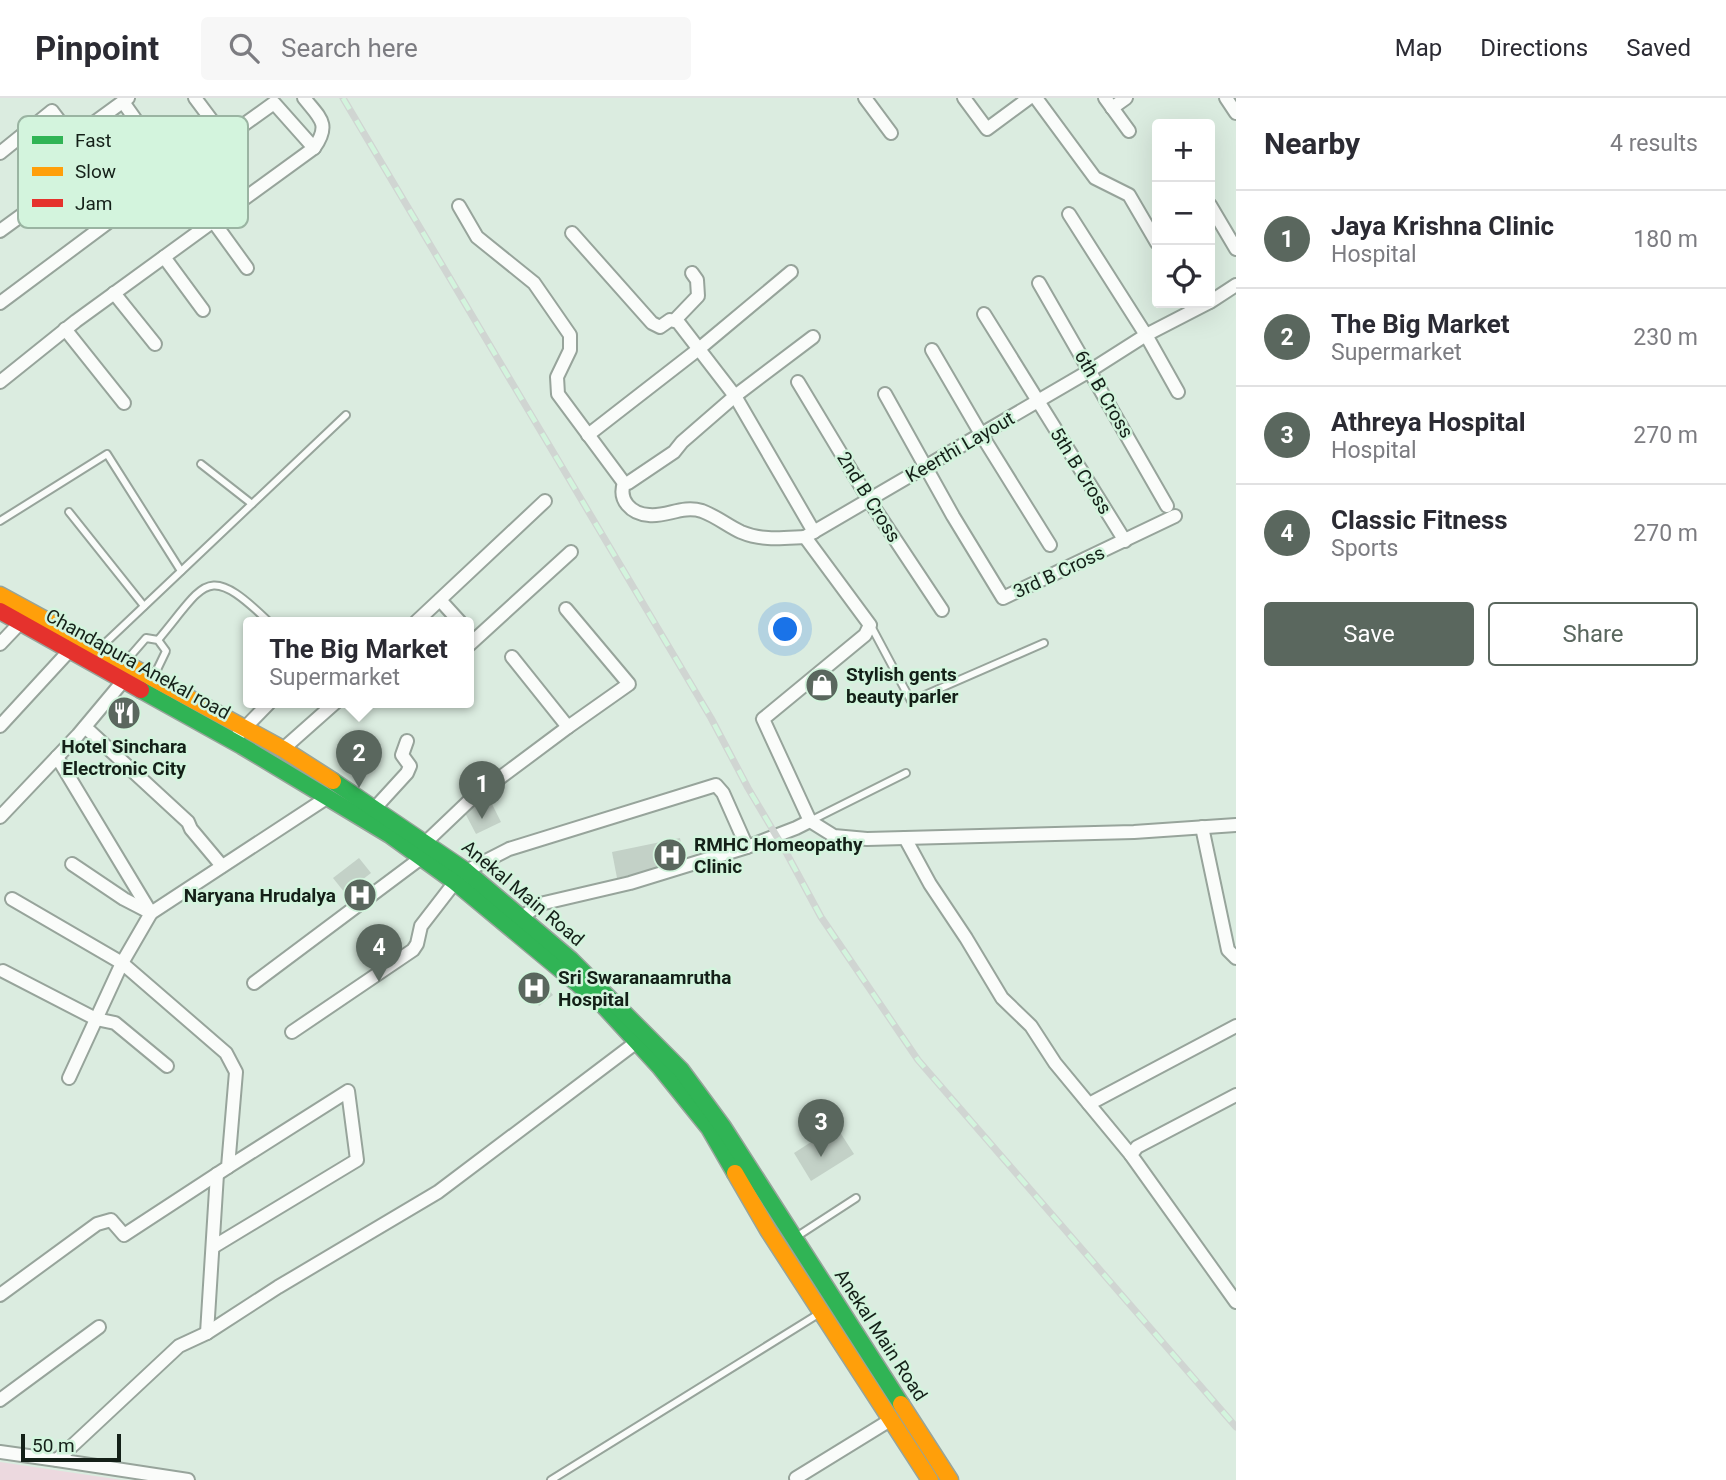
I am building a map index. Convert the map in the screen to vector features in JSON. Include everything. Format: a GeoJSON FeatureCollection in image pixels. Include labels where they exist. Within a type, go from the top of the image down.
{"type":"FeatureCollection","features":[{"type":"Feature","properties":{"kind":"main road","name":"Anekal Main Road"},"geometry":{"type":"LineString","coordinates":[[0,594],[95,655],[125,662],[284,749],[376,808],[424,850],[461,876],[615,1002],[681,1070],[723,1127],[950,1480]]}},
{"type":"Feature","properties":{"kind":"main road","name":"Chandapura Anekal road"},"geometry":{"type":"LineString","coordinates":[[0,611],[70,650],[95,655],[124,680],[233,741],[390,835],[424,850]]}},
{"type":"Feature","properties":{"kind":"main road"},"geometry":{"type":"LineString","coordinates":[[516,921],[638,1041],[709,1128],[768,1230],[930,1480]]}},
{"type":"Feature","properties":{"kind":"street"},"geometry":{"type":"LineString","coordinates":[[195,98],[208,116]]}},
{"type":"Feature","properties":{"kind":"street"},"geometry":{"type":"LineString","coordinates":[[248,196],[314,148],[323,135],[321,119],[304,98]]}},
{"type":"Feature","properties":{"kind":"street"},"geometry":{"type":"LineString","coordinates":[[865,98],[891,133]]}},
{"type":"Feature","properties":{"kind":"street"},"geometry":{"type":"LineString","coordinates":[[964,98],[987,129],[1029,98]]}},
{"type":"Feature","properties":{"kind":"street"},"geometry":{"type":"LineString","coordinates":[[1036,98],[1095,178],[1129,195],[1152,234]]}},
{"type":"Feature","properties":{"kind":"street"},"geometry":{"type":"LineString","coordinates":[[1126,98],[1108,103],[1129,131]]}},
{"type":"Feature","properties":{"kind":"street"},"geometry":{"type":"LineString","coordinates":[[1226,98],[1236,113]]}},
{"type":"Feature","properties":{"kind":"street"},"geometry":{"type":"LineString","coordinates":[[103,116],[125,100],[136,116]]}},
{"type":"Feature","properties":{"kind":"street"},"geometry":{"type":"LineString","coordinates":[[248,121],[276,100],[314,148]]}},
{"type":"Feature","properties":{"kind":"street"},"geometry":{"type":"LineString","coordinates":[[0,153],[18,138]]}},
{"type":"Feature","properties":{"kind":"street"},"geometry":{"type":"LineString","coordinates":[[458,206],[477,237],[534,283],[570,335],[570,350],[558,377],[558,394],[624,483]]}},
{"type":"Feature","properties":{"kind":"street"},"geometry":{"type":"LineString","coordinates":[[1215,213],[1236,249]]}},
{"type":"Feature","properties":{"kind":"street"},"geometry":{"type":"LineString","coordinates":[[1069,214],[1146,335],[1178,392]]}},
{"type":"Feature","properties":{"kind":"street"},"geometry":{"type":"LineString","coordinates":[[0,231],[18,218]]}},
{"type":"Feature","properties":{"kind":"street"},"geometry":{"type":"LineString","coordinates":[[0,303],[101,228]]}},
{"type":"Feature","properties":{"kind":"street"},"geometry":{"type":"LineString","coordinates":[[0,382],[65,329],[203,228]]}},
{"type":"Feature","properties":{"kind":"street"},"geometry":{"type":"LineString","coordinates":[[218,228],[247,268]]}},
{"type":"Feature","properties":{"kind":"street"},"geometry":{"type":"LineString","coordinates":[[572,233],[652,323],[660,327],[674,320],[698,296],[697,280],[692,273]]}},
{"type":"Feature","properties":{"kind":"street"},"geometry":{"type":"LineString","coordinates":[[164,257],[203,310]]}},
{"type":"Feature","properties":{"kind":"street"},"geometry":{"type":"LineString","coordinates":[[589,435],[791,272]]}},
{"type":"Feature","properties":{"kind":"street","name":"6th B Cross"},"geometry":{"type":"LineString","coordinates":[[1039,283],[1171,511]]}},
{"type":"Feature","properties":{"kind":"street","name":"Keerthi Layout"},"geometry":{"type":"LineString","coordinates":[[1215,298],[1236,285]]}},
{"type":"Feature","properties":{"kind":"street"},"geometry":{"type":"LineString","coordinates":[[114,293],[155,344]]}},
{"type":"Feature","properties":{"kind":"street","name":"Keerthi Layout"},"geometry":{"type":"LineString","coordinates":[[810,535],[1091,370],[1191,308]]}},
{"type":"Feature","properties":{"kind":"street","name":"5th B Cross"},"geometry":{"type":"LineString","coordinates":[[984,314],[1125,541]]}},
{"type":"Feature","properties":{"kind":"street"},"geometry":{"type":"LineString","coordinates":[[674,320],[678,321],[700,348],[735,396],[810,535],[867,630],[763,719],[810,821],[834,836],[846,838],[1134,832],[1236,825]]}},
{"type":"Feature","properties":{"kind":"street"},"geometry":{"type":"LineString","coordinates":[[65,329],[124,403]]}},
{"type":"Feature","properties":{"kind":"street"},"geometry":{"type":"LineString","coordinates":[[624,483],[628,483],[674,452],[735,396],[813,337]]}},
{"type":"Feature","properties":{"kind":"street"},"geometry":{"type":"LineString","coordinates":[[932,350],[1050,545]]}},
{"type":"Feature","properties":{"kind":"street","name":"2nd B Cross"},"geometry":{"type":"LineString","coordinates":[[798,382],[869,500],[942,610]]}},
{"type":"Feature","properties":{"kind":"street"},"geometry":{"type":"LineString","coordinates":[[885,394],[926,468]]}},
{"type":"Feature","properties":{"kind":"street","name":"3rd B Cross"},"geometry":{"type":"LineString","coordinates":[[926,468],[1003,598],[1125,541],[1171,511]]}},
{"type":"Feature","properties":{"kind":"street"},"geometry":{"type":"LineString","coordinates":[[624,483],[621,491],[625,504],[635,512],[650,516],[678,509],[696,510],[705,512],[741,533],[765,539],[810,535]]}},
{"type":"Feature","properties":{"kind":"street"},"geometry":{"type":"LineString","coordinates":[[421,617],[545,501]]}},
{"type":"Feature","properties":{"kind":"street"},"geometry":{"type":"LineString","coordinates":[[474,635],[571,552]]}},
{"type":"Feature","properties":{"kind":"street"},"geometry":{"type":"LineString","coordinates":[[440,600],[455,617]]}},
{"type":"Feature","properties":{"kind":"street"},"geometry":{"type":"LineString","coordinates":[[254,983],[424,850],[469,800],[629,684],[566,609]]}},
{"type":"Feature","properties":{"kind":"street"},"geometry":{"type":"LineString","coordinates":[[0,644],[20,623]]}},
{"type":"Feature","properties":{"kind":"street"},"geometry":{"type":"LineString","coordinates":[[0,726],[70,650]]}},
{"type":"Feature","properties":{"kind":"street"},"geometry":{"type":"LineString","coordinates":[[512,657],[568,727]]}},
{"type":"Feature","properties":{"kind":"street"},"geometry":{"type":"LineString","coordinates":[[0,817],[85,727],[124,680]]}},
{"type":"Feature","properties":{"kind":"street"},"geometry":{"type":"LineString","coordinates":[[233,741],[264,708]]}},
{"type":"Feature","properties":{"kind":"street"},"geometry":{"type":"LineString","coordinates":[[284,749],[329,708]]}},
{"type":"Feature","properties":{"kind":"street"},"geometry":{"type":"LineString","coordinates":[[85,727],[188,821],[191,829],[222,866]]}},
{"type":"Feature","properties":{"kind":"street"},"geometry":{"type":"LineString","coordinates":[[376,808],[407,773],[410,766],[401,755],[407,741]]}},
{"type":"Feature","properties":{"kind":"street"},"geometry":{"type":"LineString","coordinates":[[57,757],[151,913]]}},
{"type":"Feature","properties":{"kind":"street"},"geometry":{"type":"LineString","coordinates":[[292,1032],[413,950],[418,944],[421,926],[461,876],[509,849],[716,785],[723,793],[747,847]]}},
{"type":"Feature","properties":{"kind":"street"},"geometry":{"type":"LineString","coordinates":[[69,1078],[122,963],[151,913],[328,797]]}},
{"type":"Feature","properties":{"kind":"street"},"geometry":{"type":"LineString","coordinates":[[516,921],[540,904],[630,883],[747,847],[810,821]]}},
{"type":"Feature","properties":{"kind":"street"},"geometry":{"type":"LineString","coordinates":[[1202,827],[1228,950],[1236,958]]}},
{"type":"Feature","properties":{"kind":"street"},"geometry":{"type":"LineString","coordinates":[[905,838],[930,884],[1002,998],[1031,1026],[1055,1063],[1131,1155],[1236,1302]]}},
{"type":"Feature","properties":{"kind":"street"},"geometry":{"type":"LineString","coordinates":[[72,864],[124,899],[151,913]]}},
{"type":"Feature","properties":{"kind":"street"},"geometry":{"type":"LineString","coordinates":[[12,900],[122,963],[232,1062],[236,1072],[213,1247],[207,1333]]}},
{"type":"Feature","properties":{"kind":"street"},"geometry":{"type":"LineString","coordinates":[[3,971],[96,1019],[115,1023],[166,1066]]}},
{"type":"Feature","properties":{"kind":"street"},"geometry":{"type":"LineString","coordinates":[[1090,1104],[1236,1026]]}},
{"type":"Feature","properties":{"kind":"street"},"geometry":{"type":"LineString","coordinates":[[57,1460],[179,1346],[207,1333],[278,1287],[438,1192],[638,1041]]}},
{"type":"Feature","properties":{"kind":"street"},"geometry":{"type":"LineString","coordinates":[[0,1296],[97,1224],[111,1220],[124,1235],[348,1091],[357,1160],[213,1247]]}},
{"type":"Feature","properties":{"kind":"street"},"geometry":{"type":"LineString","coordinates":[[1131,1155],[1137,1147],[1236,1095]]}},
{"type":"Feature","properties":{"kind":"street"},"geometry":{"type":"LineString","coordinates":[[0,1400],[99,1327]]}},
{"type":"Feature","properties":{"kind":"street"},"geometry":{"type":"LineString","coordinates":[[796,1478],[892,1419]]}},
{"type":"Feature","properties":{"kind":"street"},"geometry":{"type":"LineString","coordinates":[[0,1452],[188,1480]]}},
{"type":"Feature","properties":{"kind":"lane"},"geometry":{"type":"LineString","coordinates":[[95,655],[346,415]]}},
{"type":"Feature","properties":{"kind":"lane"},"geometry":{"type":"LineString","coordinates":[[0,521],[107,454],[181,571]]}},
{"type":"Feature","properties":{"kind":"lane"},"geometry":{"type":"LineString","coordinates":[[201,464],[252,504]]}},
{"type":"Feature","properties":{"kind":"lane"},"geometry":{"type":"LineString","coordinates":[[69,512],[144,607]]}},
{"type":"Feature","properties":{"kind":"lane"},"geometry":{"type":"LineString","coordinates":[[158,639],[200,591],[213,584],[226,587],[244,598],[263,617]]}},
{"type":"Feature","properties":{"kind":"lane"},"geometry":{"type":"LineString","coordinates":[[867,630],[911,701],[1044,643]]}},
{"type":"Feature","properties":{"kind":"lane"},"geometry":{"type":"LineString","coordinates":[[125,662],[146,638],[158,639]]}},
{"type":"Feature","properties":{"kind":"lane"},"geometry":{"type":"LineString","coordinates":[[153,678],[166,651],[158,639]]}},
{"type":"Feature","properties":{"kind":"lane"},"geometry":{"type":"LineString","coordinates":[[810,821],[906,773]]}},
{"type":"Feature","properties":{"kind":"lane"},"geometry":{"type":"LineString","coordinates":[[794,1238],[856,1198]]}},
{"type":"Feature","properties":{"kind":"lane"},"geometry":{"type":"LineString","coordinates":[[551,1480],[821,1311]]}},
{"type":"Feature","properties":{"kind":"shaded area"},"geometry":{"type":"Polygon","coordinates":[[[0,1462],[122,1480],[0,1480],[0,1462]]]}},
{"type":"Feature","properties":{"kind":"building"},"geometry":{"type":"Polygon","coordinates":[[[489,798],[501,822],[476,834],[464,811],[489,798]]]}},
{"type":"Feature","properties":{"kind":"building"},"geometry":{"type":"Polygon","coordinates":[[[680,838],[685,864],[617,878],[612,852],[680,838]]]}},
{"type":"Feature","properties":{"kind":"building"},"geometry":{"type":"Polygon","coordinates":[[[359,858],[371,873],[345,893],[333,878],[359,858]]]}},
{"type":"Feature","properties":{"kind":"building"},"geometry":{"type":"Polygon","coordinates":[[[537,975],[553,995],[539,1006],[523,986],[537,975]]]}},
{"type":"Feature","properties":{"kind":"building"},"geometry":{"type":"Polygon","coordinates":[[[836,1126],[854,1154],[811,1181],[794,1153],[836,1126]]]}},
{"type":"Feature","properties":{"kind":"railway"},"geometry":{"type":"LineString","coordinates":[[343,98],[711,718],[821,917],[918,1060],[1236,1427]]}},
{"type":"Feature","properties":{"kind":"traffic: fast"},"geometry":{"type":"LineString","coordinates":[[141,690],[242,746],[390,835],[455,882],[602,1004],[659,1066],[709,1128],[735,1173]]}},
{"type":"Feature","properties":{"kind":"traffic: fast"},"geometry":{"type":"LineString","coordinates":[[333,781],[466,871],[570,959],[681,1070],[723,1127],[901,1404]]}},
{"type":"Feature","properties":{"kind":"traffic: slow"},"geometry":{"type":"LineString","coordinates":[[0,595],[283,749],[333,781]]}},
{"type":"Feature","properties":{"kind":"traffic: slow"},"geometry":{"type":"LineString","coordinates":[[735,1173],[768,1230],[930,1480]]}},
{"type":"Feature","properties":{"kind":"traffic: slow"},"geometry":{"type":"LineString","coordinates":[[901,1404],[950,1480]]}},
{"type":"Feature","properties":{"kind":"traffic: jam"},"geometry":{"type":"LineString","coordinates":[[0,611],[141,690]]}},
{"type":"Feature","properties":{"kind":"place","name":"Stylish gents beauty parler"},"geometry":{"type":"Point","coordinates":[822,685]}},
{"type":"Feature","properties":{"kind":"place","name":"Hotel Sinchara Electronic City"},"geometry":{"type":"Point","coordinates":[124,713]}},
{"type":"Feature","properties":{"kind":"place","name":"The Big Market"},"geometry":{"type":"Point","coordinates":[359,788]}},
{"type":"Feature","properties":{"kind":"place","name":"Jaya Krishna Clinic"},"geometry":{"type":"Point","coordinates":[482,819]}},
{"type":"Feature","properties":{"kind":"place","name":"RMHC Homeopathy Clinic"},"geometry":{"type":"Point","coordinates":[670,855]}},
{"type":"Feature","properties":{"kind":"place","name":"Naryana Hrudalya"},"geometry":{"type":"Point","coordinates":[360,895]}},
{"type":"Feature","properties":{"kind":"place","name":"Classic Fitness"},"geometry":{"type":"Point","coordinates":[379,982]}},
{"type":"Feature","properties":{"kind":"place","name":"Sri Swaranaamrutha Hospital"},"geometry":{"type":"Point","coordinates":[534,988]}},
{"type":"Feature","properties":{"kind":"place","name":"Athreya Hospital"},"geometry":{"type":"Point","coordinates":[821,1157]}}]}
